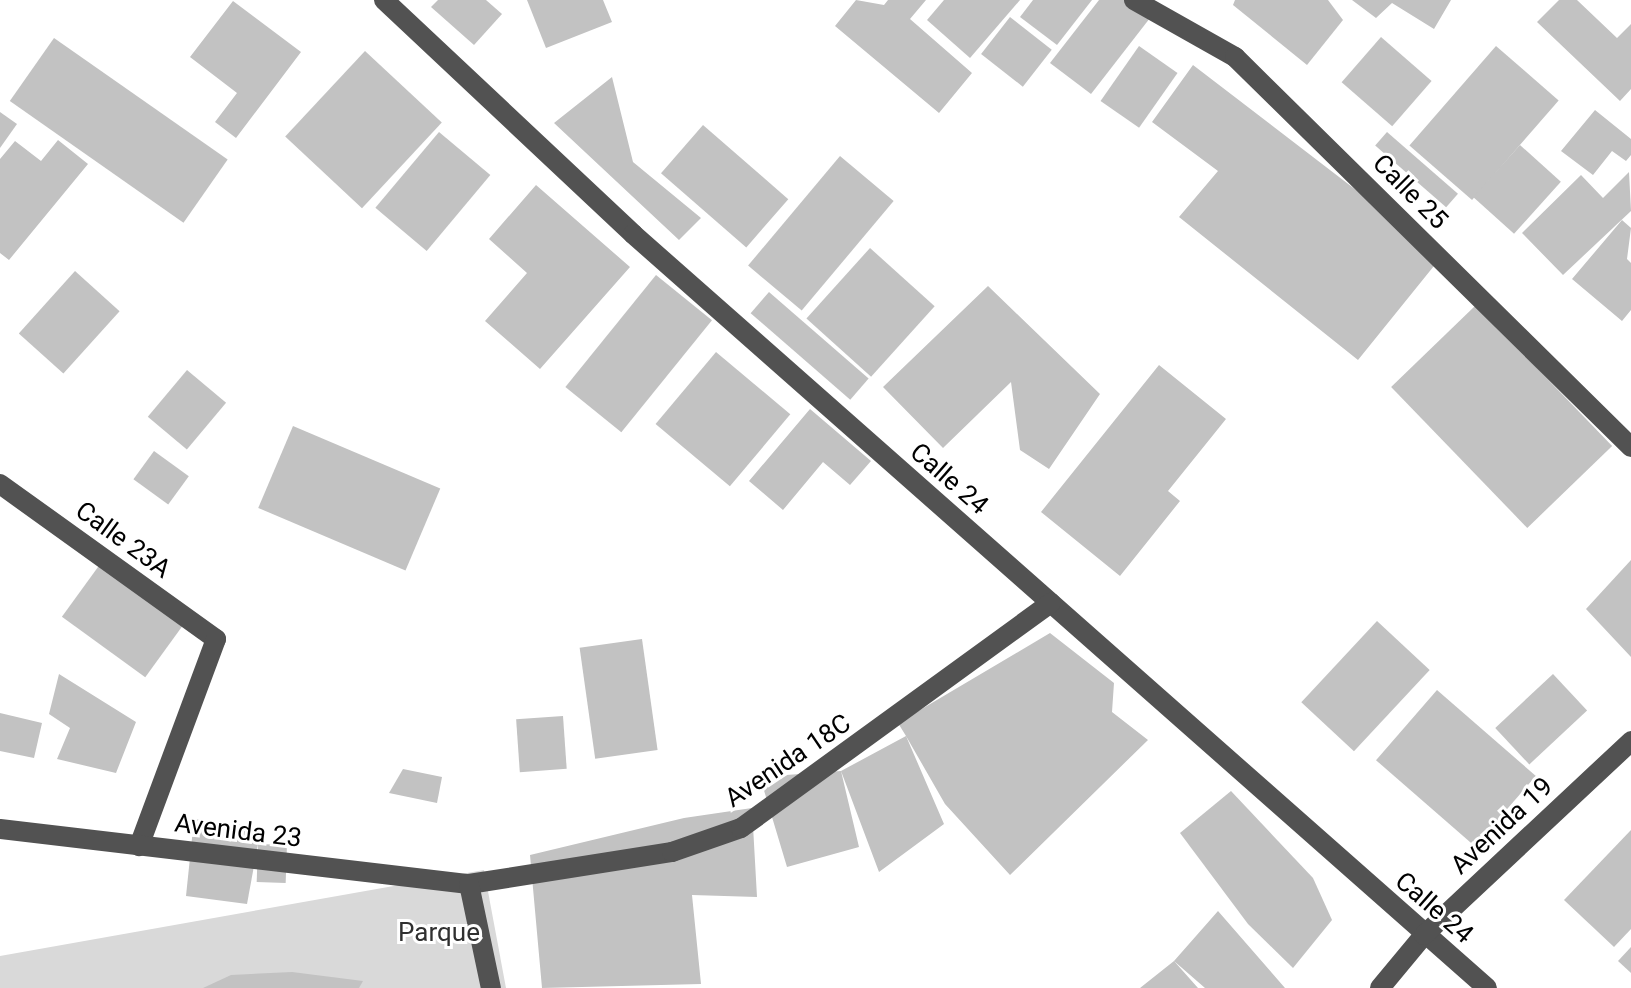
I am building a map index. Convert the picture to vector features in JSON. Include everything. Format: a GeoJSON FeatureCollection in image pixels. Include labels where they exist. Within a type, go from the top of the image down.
{"type":"FeatureCollection","features":[{"type":"Feature","properties":{"kind":"street","name":"Calle 24"},"geometry":{"type":"LineString","coordinates":[[384,0],[633,234],[1487,988]]}},
{"type":"Feature","properties":{"kind":"street","name":"Calle 25"},"geometry":{"type":"LineString","coordinates":[[1134,0],[1235,57],[1631,447]]}},
{"type":"Feature","properties":{"kind":"street","name":"Calle 23A"},"geometry":{"type":"LineString","coordinates":[[0,484],[216,639],[139,846]]}},
{"type":"Feature","properties":{"kind":"street","name":"Avenida 18C"},"geometry":{"type":"LineString","coordinates":[[469,884],[672,852],[741,828],[1051,603]]}},
{"type":"Feature","properties":{"kind":"street","name":"Avenida 19"},"geometry":{"type":"LineString","coordinates":[[1380,988],[1424,935],[1631,741]]}},
{"type":"Feature","properties":{"kind":"street","name":"Avenida 23"},"geometry":{"type":"LineString","coordinates":[[0,829],[469,884]]}},
{"type":"Feature","properties":{"kind":"street"},"geometry":{"type":"LineString","coordinates":[[469,884],[491,988]]}},
{"type":"Feature","properties":{"kind":"green space","name":"Parque"},"geometry":{"type":"Polygon","coordinates":[[[484,870],[506,988],[0,988],[0,956],[484,870]]]}},
{"type":"Feature","properties":{"kind":"building"},"geometry":{"type":"Polygon","coordinates":[[[438,0],[486,0],[502,14],[474,45],[431,7],[438,0]]]}},
{"type":"Feature","properties":{"kind":"building"},"geometry":{"type":"Polygon","coordinates":[[[527,0],[603,0],[612,22],[546,48],[527,0]]]}},
{"type":"Feature","properties":{"kind":"building"},"geometry":{"type":"Polygon","coordinates":[[[856,0],[884,5],[888,0],[926,0],[910,19],[972,73],[939,113],[835,26],[856,0]]]}},
{"type":"Feature","properties":{"kind":"building"},"geometry":{"type":"Polygon","coordinates":[[[944,0],[1020,0],[970,58],[927,20],[944,0]]]}},
{"type":"Feature","properties":{"kind":"building"},"geometry":{"type":"Polygon","coordinates":[[[1033,0],[1092,0],[1057,45],[1020,17],[1033,0]]]}},
{"type":"Feature","properties":{"kind":"building"},"geometry":{"type":"Polygon","coordinates":[[[1099,0],[1128,0],[1150,18],[1091,94],[1050,63],[1099,0]]]}},
{"type":"Feature","properties":{"kind":"building"},"geometry":{"type":"Polygon","coordinates":[[[1235,0],[1328,0],[1343,20],[1307,65],[1233,5],[1235,0]]]}},
{"type":"Feature","properties":{"kind":"building"},"geometry":{"type":"Polygon","coordinates":[[[1352,0],[1451,0],[1434,29],[1392,3],[1376,18],[1352,0]]]}},
{"type":"Feature","properties":{"kind":"building"},"geometry":{"type":"Polygon","coordinates":[[[1559,0],[1577,0],[1617,38],[1631,24],[1631,89],[1620,101],[1537,22],[1559,0]]]}},
{"type":"Feature","properties":{"kind":"building"},"geometry":{"type":"Polygon","coordinates":[[[233,1],[301,52],[236,138],[215,122],[237,93],[190,57],[233,1]]]}},
{"type":"Feature","properties":{"kind":"building"},"geometry":{"type":"Polygon","coordinates":[[[1010,17],[1052,50],[1023,87],[981,54],[1010,17]]]}},
{"type":"Feature","properties":{"kind":"building"},"geometry":{"type":"Polygon","coordinates":[[[1381,37],[1432,81],[1392,126],[1342,82],[1381,37]]]}},
{"type":"Feature","properties":{"kind":"building"},"geometry":{"type":"Polygon","coordinates":[[[54,38],[228,160],[183,223],[10,101],[54,38]]]}},
{"type":"Feature","properties":{"kind":"building"},"geometry":{"type":"Polygon","coordinates":[[[1139,46],[1178,73],[1139,128],[1101,101],[1139,46]]]}},
{"type":"Feature","properties":{"kind":"building"},"geometry":{"type":"Polygon","coordinates":[[[1496,46],[1559,100],[1472,200],[1409,146],[1496,46]]]}},
{"type":"Feature","properties":{"kind":"building"},"geometry":{"type":"Polygon","coordinates":[[[365,51],[442,123],[362,208],[285,137],[365,51]]]}},
{"type":"Feature","properties":{"kind":"building"},"geometry":{"type":"Polygon","coordinates":[[[1193,65],[1442,256],[1358,360],[1179,217],[1218,171],[1152,122],[1193,65]]]}},
{"type":"Feature","properties":{"kind":"building"},"geometry":{"type":"Polygon","coordinates":[[[612,77],[633,162],[701,218],[679,240],[554,123],[612,77]]]}},
{"type":"Feature","properties":{"kind":"building"},"geometry":{"type":"Polygon","coordinates":[[[1595,110],[1631,139],[1631,155],[1626,161],[1612,151],[1593,175],[1561,151],[1595,110]]]}},
{"type":"Feature","properties":{"kind":"building"},"geometry":{"type":"Polygon","coordinates":[[[0,112],[17,124],[0,148],[0,112]]]}},
{"type":"Feature","properties":{"kind":"building"},"geometry":{"type":"Polygon","coordinates":[[[703,125],[788,199],[746,247],[661,173],[703,125]]]}},
{"type":"Feature","properties":{"kind":"building"},"geometry":{"type":"Polygon","coordinates":[[[439,132],[490,175],[427,251],[375,208],[439,132]]]}},
{"type":"Feature","properties":{"kind":"building"},"geometry":{"type":"Polygon","coordinates":[[[1387,132],[1458,194],[1446,207],[1375,146],[1387,132]]]}},
{"type":"Feature","properties":{"kind":"building"},"geometry":{"type":"Polygon","coordinates":[[[58,140],[88,164],[9,260],[0,253],[0,159],[15,141],[41,161],[58,140]]]}},
{"type":"Feature","properties":{"kind":"building"},"geometry":{"type":"Polygon","coordinates":[[[1520,145],[1561,182],[1514,234],[1473,197],[1520,145]]]}},
{"type":"Feature","properties":{"kind":"building"},"geometry":{"type":"Polygon","coordinates":[[[840,156],[894,201],[802,311],[748,266],[840,156]]]}},
{"type":"Feature","properties":{"kind":"building"},"geometry":{"type":"Polygon","coordinates":[[[1629,172],[1631,211],[1563,275],[1522,233],[1581,175],[1603,198],[1629,172]]]}},
{"type":"Feature","properties":{"kind":"building"},"geometry":{"type":"Polygon","coordinates":[[[536,185],[630,267],[540,369],[485,321],[527,273],[489,239],[536,185]]]}},
{"type":"Feature","properties":{"kind":"building"},"geometry":{"type":"Polygon","coordinates":[[[1622,220],[1631,228],[1627,259],[1631,263],[1631,310],[1622,321],[1572,279],[1622,220]]]}},
{"type":"Feature","properties":{"kind":"building"},"geometry":{"type":"Polygon","coordinates":[[[870,248],[935,306],[871,377],[806,319],[870,248]]]}},
{"type":"Feature","properties":{"kind":"building"},"geometry":{"type":"Polygon","coordinates":[[[75,271],[120,311],[63,374],[19,333],[75,271]]]}},
{"type":"Feature","properties":{"kind":"building"},"geometry":{"type":"Polygon","coordinates":[[[656,275],[712,320],[621,432],[565,387],[656,275]]]}},
{"type":"Feature","properties":{"kind":"building"},"geometry":{"type":"Polygon","coordinates":[[[988,286],[1100,394],[1049,469],[1020,450],[1011,382],[943,448],[883,387],[988,286]]]}},
{"type":"Feature","properties":{"kind":"building"},"geometry":{"type":"Polygon","coordinates":[[[769,292],[869,379],[850,400],[751,313],[769,292]]]}},
{"type":"Feature","properties":{"kind":"building"},"geometry":{"type":"Polygon","coordinates":[[[1476,305],[1612,446],[1527,528],[1391,387],[1476,305]]]}},
{"type":"Feature","properties":{"kind":"building"},"geometry":{"type":"Polygon","coordinates":[[[716,352],[790,414],[730,486],[656,424],[716,352]]]}},
{"type":"Feature","properties":{"kind":"building"},"geometry":{"type":"Polygon","coordinates":[[[1159,365],[1226,419],[1168,491],[1180,501],[1120,576],[1041,512],[1159,365]]]}},
{"type":"Feature","properties":{"kind":"building"},"geometry":{"type":"Polygon","coordinates":[[[187,370],[226,403],[187,450],[148,417],[187,370]]]}},
{"type":"Feature","properties":{"kind":"building"},"geometry":{"type":"Polygon","coordinates":[[[810,409],[871,461],[850,485],[823,462],[783,510],[749,481],[810,409]]]}},
{"type":"Feature","properties":{"kind":"building"},"geometry":{"type":"Polygon","coordinates":[[[293,426],[440,489],[406,570],[258,508],[293,426]]]}},
{"type":"Feature","properties":{"kind":"building"},"geometry":{"type":"Polygon","coordinates":[[[154,451],[189,476],[168,505],[133,479],[154,451]]]}},
{"type":"Feature","properties":{"kind":"building"},"geometry":{"type":"Polygon","coordinates":[[[106,556],[189,617],[145,677],[62,617],[106,556]]]}},
{"type":"Feature","properties":{"kind":"building"},"geometry":{"type":"Polygon","coordinates":[[[1631,560],[1631,657],[1586,609],[1631,560]]]}},
{"type":"Feature","properties":{"kind":"building"},"geometry":{"type":"Polygon","coordinates":[[[1377,621],[1430,670],[1354,751],[1301,702],[1377,621]]]}},
{"type":"Feature","properties":{"kind":"building"},"geometry":{"type":"Polygon","coordinates":[[[1050,633],[1114,683],[1112,712],[1148,740],[1010,875],[945,804],[898,723],[1050,633]]]}},
{"type":"Feature","properties":{"kind":"building"},"geometry":{"type":"Polygon","coordinates":[[[642,639],[658,750],[595,759],[580,648],[642,639]]]}},
{"type":"Feature","properties":{"kind":"building"},"geometry":{"type":"Polygon","coordinates":[[[59,674],[136,722],[116,773],[57,759],[70,728],[49,714],[59,674]]]}},
{"type":"Feature","properties":{"kind":"building"},"geometry":{"type":"Polygon","coordinates":[[[1553,674],[1587,711],[1529,764],[1495,728],[1553,674]]]}},
{"type":"Feature","properties":{"kind":"building"},"geometry":{"type":"Polygon","coordinates":[[[1437,690],[1536,776],[1475,846],[1376,760],[1437,690]]]}},
{"type":"Feature","properties":{"kind":"building"},"geometry":{"type":"Polygon","coordinates":[[[0,713],[42,723],[34,758],[0,751],[0,713]]]}},
{"type":"Feature","properties":{"kind":"building"},"geometry":{"type":"Polygon","coordinates":[[[563,716],[567,769],[520,772],[516,719],[563,716]]]}},
{"type":"Feature","properties":{"kind":"building"},"geometry":{"type":"Polygon","coordinates":[[[906,736],[944,824],[879,872],[841,771],[906,736]]]}},
{"type":"Feature","properties":{"kind":"building"},"geometry":{"type":"Polygon","coordinates":[[[403,769],[442,777],[437,803],[389,793],[403,769]]]}},
{"type":"Feature","properties":{"kind":"building"},"geometry":{"type":"Polygon","coordinates":[[[841,771],[859,847],[787,867],[760,777],[841,771]]]}},
{"type":"Feature","properties":{"kind":"building"},"geometry":{"type":"Polygon","coordinates":[[[1231,791],[1313,878],[1332,920],[1293,968],[1248,924],[1180,833],[1231,791]]]}},
{"type":"Feature","properties":{"kind":"building"},"geometry":{"type":"Polygon","coordinates":[[[752,808],[757,897],[692,895],[701,984],[542,988],[530,855],[684,818],[752,808]]]}},
{"type":"Feature","properties":{"kind":"building"},"geometry":{"type":"Polygon","coordinates":[[[194,819],[255,826],[258,844],[247,904],[186,896],[194,819]]]}},
{"type":"Feature","properties":{"kind":"building"},"geometry":{"type":"Polygon","coordinates":[[[1631,830],[1631,929],[1614,947],[1564,900],[1631,830]]]}},
{"type":"Feature","properties":{"kind":"building"},"geometry":{"type":"Polygon","coordinates":[[[258,844],[287,845],[286,883],[257,882],[258,844]]]}},
{"type":"Feature","properties":{"kind":"building"},"geometry":{"type":"Polygon","coordinates":[[[1218,911],[1285,988],[1205,988],[1174,961],[1218,911]]]}},
{"type":"Feature","properties":{"kind":"building"},"geometry":{"type":"Polygon","coordinates":[[[1631,947],[1631,973],[1618,961],[1631,947]]]}},
{"type":"Feature","properties":{"kind":"building"},"geometry":{"type":"Polygon","coordinates":[[[1174,961],[1198,988],[1140,988],[1174,961]]]}},
{"type":"Feature","properties":{"kind":"building"},"geometry":{"type":"Polygon","coordinates":[[[292,972],[363,981],[359,988],[203,988],[231,975],[292,972]]]}}]}
